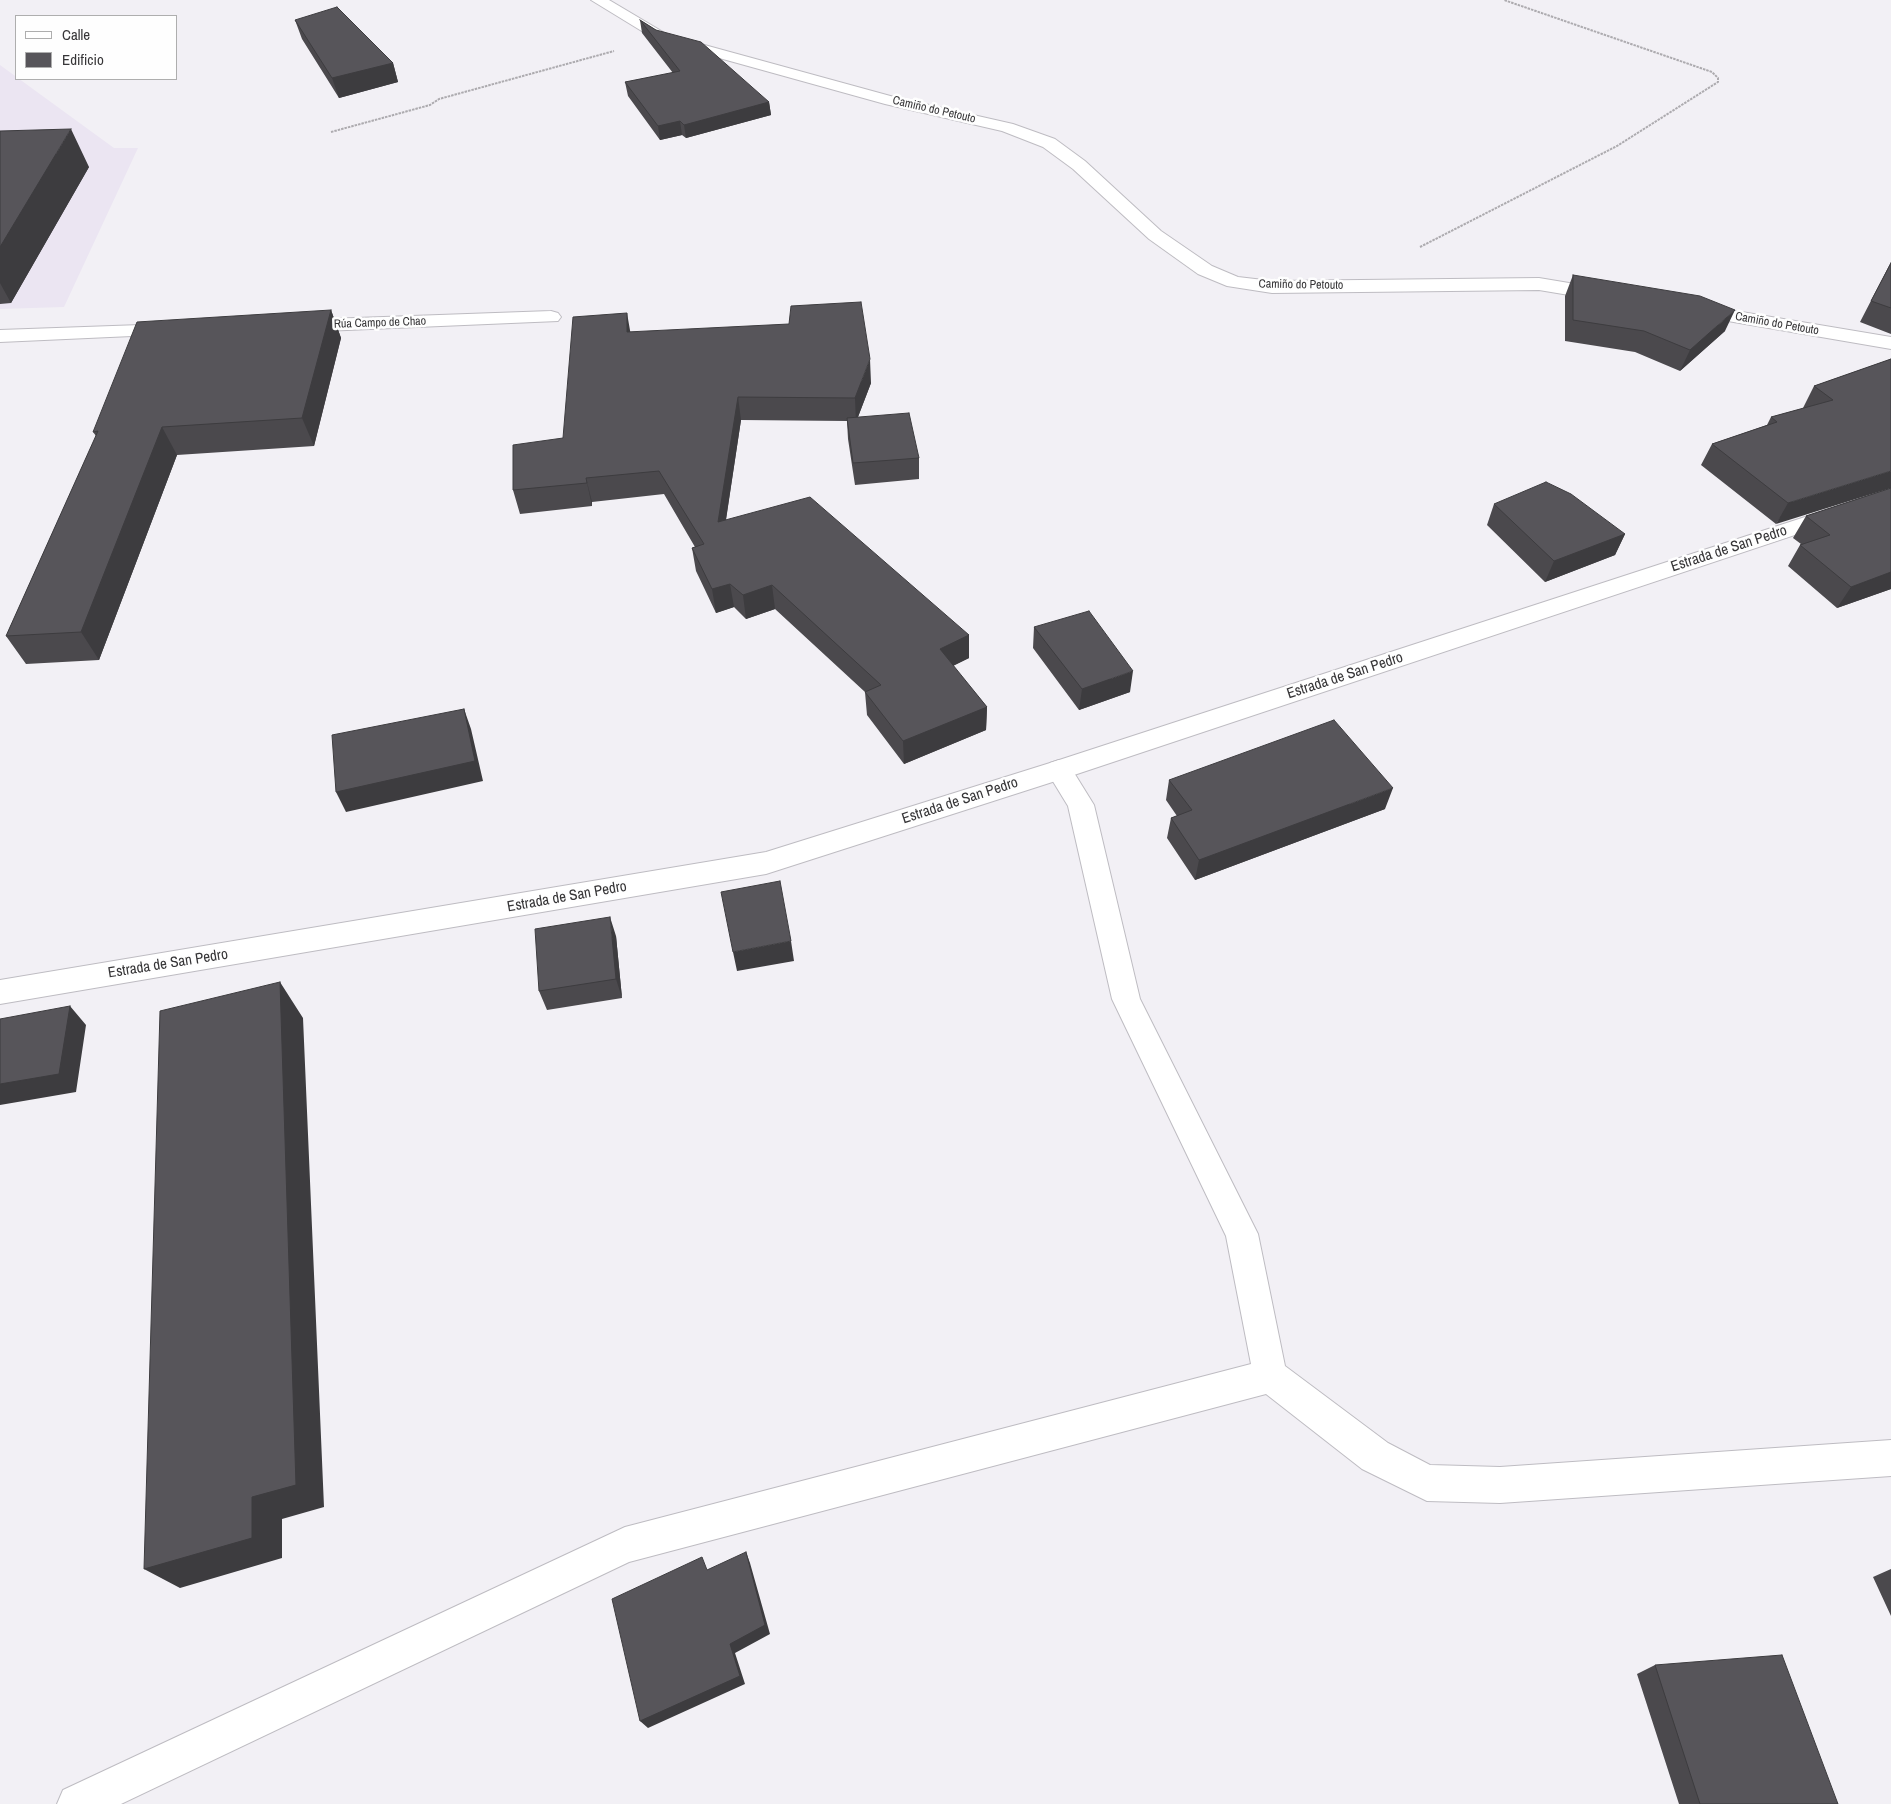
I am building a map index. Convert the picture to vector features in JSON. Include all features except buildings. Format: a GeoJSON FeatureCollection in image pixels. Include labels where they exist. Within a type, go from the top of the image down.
{"type":"FeatureCollection","features":[{"type":"Feature","properties":{"kind":"street","name":"Camiño do Petouto"},"geometry":{"type":"LineString","coordinates":[[598,0],[663,38],[891,101],[1007,127],[1049,143],[1079,165],[1155,235],[1205,270],[1234,282],[1272,287],[1539,284],[1617,297]]}},
{"type":"Feature","properties":{"kind":"street","name":"Camiño do Petouto"},"geometry":{"type":"LineString","coordinates":[[1676,307],[1891,344]]}},
{"type":"Feature","properties":{"kind":"street","name":"Rúa Campo de Chao"},"geometry":{"type":"LineString","coordinates":[[286,326],[551,317]]}},
{"type":"Feature","properties":{"kind":"street"},"geometry":{"type":"LineString","coordinates":[[0,336],[188,330]]}},
{"type":"Feature","properties":{"kind":"street","name":"Estrada de San Pedro"},"geometry":{"type":"LineString","coordinates":[[0,992],[766,863],[1059,770],[1891,496]]}},
{"type":"Feature","properties":{"kind":"street"},"geometry":{"type":"LineString","coordinates":[[1059,770],[1081,805],[1126,999],[1242,1234],[1270,1376],[1375,1456],[1427,1483],[1500,1485],[1891,1458]]}},
{"type":"Feature","properties":{"kind":"street"},"geometry":{"type":"LineString","coordinates":[[77,1804],[625,1545],[1270,1376]]}},
{"type":"Feature","properties":{"kind":"path"},"geometry":{"type":"LineString","coordinates":[[1375,285],[1375,275],[1389,263],[1617,146],[1718,82],[1718,78],[1712,72],[1504,0]]}},
{"type":"Feature","properties":{"kind":"path"},"geometry":{"type":"LineString","coordinates":[[331,132],[430,105],[439,99],[663,38]]}},
{"type":"Feature","properties":{"kind":"shaded area"},"geometry":{"type":"Polygon","coordinates":[[[0,65],[15,76],[15,80],[21,80],[114,148],[138,148],[64,307],[0,309],[0,65]]]}}]}
